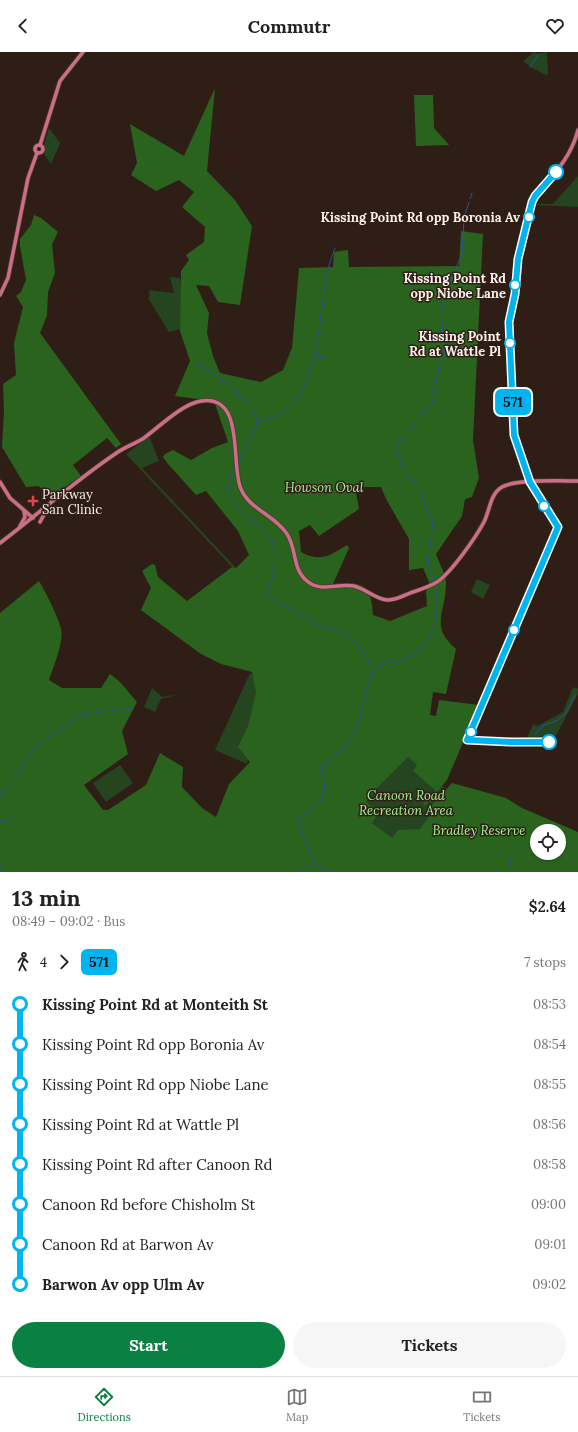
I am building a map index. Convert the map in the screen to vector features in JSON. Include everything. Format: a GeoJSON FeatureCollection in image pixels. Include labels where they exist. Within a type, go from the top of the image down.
{"type":"FeatureCollection","features":[{"type":"Feature","properties":{"kind":"main road"},"geometry":{"type":"LineString","coordinates":[[0,295],[8,278],[28,178],[37,153],[41,153],[43,150],[40,145],[60,80],[83,52]]}},
{"type":"Feature","properties":{"kind":"main road"},"geometry":{"type":"LineString","coordinates":[[530,482],[514,440],[509,322],[515,294],[518,259],[532,202],[535,196],[565,161],[574,143],[578,130]]}},
{"type":"Feature","properties":{"kind":"main road"},"geometry":{"type":"LineString","coordinates":[[0,543],[114,454],[138,442],[188,405],[199,401],[211,402],[224,408],[232,422],[237,475],[241,490],[249,502],[286,532],[298,570],[304,579],[320,588],[353,586],[377,597],[388,600],[400,598],[438,581],[450,570],[482,526],[496,491],[507,484],[578,481]]}},
{"type":"Feature","properties":{"kind":"main road"},"geometry":{"type":"LineString","coordinates":[[0,482],[8,496],[33,518]]}},
{"type":"Feature","properties":{"kind":"main road"},"geometry":{"type":"LineString","coordinates":[[40,522],[42,514],[53,503]]}},
{"type":"Feature","properties":{"kind":"main road"},"geometry":{"type":"LineString","coordinates":[[15,531],[24,519],[24,510]]}},
{"type":"Feature","properties":{"kind":"green space"},"geometry":{"type":"Polygon","coordinates":[[[534,52],[538,54],[547,52],[548,74],[546,75],[532,68],[523,61],[534,52]]]}},
{"type":"Feature","properties":{"kind":"green space"},"geometry":{"type":"Polygon","coordinates":[[[215,88],[207,171],[235,200],[252,226],[240,305],[218,302],[209,286],[196,285],[209,313],[207,333],[213,356],[220,373],[261,382],[283,370],[292,348],[299,268],[333,267],[334,252],[348,250],[349,267],[459,266],[461,231],[483,234],[473,440],[479,478],[472,497],[465,499],[462,516],[436,554],[446,580],[441,626],[448,641],[456,649],[446,694],[433,692],[430,715],[436,716],[439,700],[479,705],[447,780],[425,806],[423,804],[435,790],[413,771],[417,765],[408,757],[374,791],[366,802],[380,812],[372,823],[392,838],[398,830],[420,829],[432,813],[430,807],[452,783],[506,798],[522,808],[559,824],[530,824],[530,860],[566,860],[566,827],[578,832],[578,872],[0,872],[0,613],[39,581],[55,612],[62,634],[60,648],[49,680],[62,688],[101,688],[110,674],[120,682],[137,702],[122,731],[128,754],[84,785],[103,810],[108,810],[146,785],[160,753],[183,767],[182,787],[202,808],[216,817],[229,784],[250,762],[238,747],[248,726],[256,693],[252,672],[221,664],[201,654],[141,610],[151,588],[142,571],[152,564],[155,565],[158,577],[187,601],[232,567],[236,568],[249,555],[238,531],[206,491],[196,495],[163,457],[165,454],[173,450],[191,460],[212,448],[228,442],[214,401],[175,396],[190,361],[180,331],[181,271],[189,260],[186,255],[204,242],[205,227],[182,207],[194,192],[179,180],[156,191],[131,175],[137,163],[130,124],[184,156],[215,88]],[[355,487],[359,509],[319,536],[310,525],[299,531],[301,552],[314,557],[330,555],[347,545],[349,548],[333,584],[358,584],[363,587],[370,596],[373,615],[390,621],[427,606],[426,591],[429,582],[423,568],[409,570],[409,539],[386,499],[381,487],[355,487]]]}},
{"type":"Feature","properties":{"kind":"green space"},"geometry":{"type":"Polygon","coordinates":[[[414,95],[433,95],[434,128],[449,145],[416,146],[414,95]]]}},
{"type":"Feature","properties":{"kind":"green space"},"geometry":{"type":"Polygon","coordinates":[[[49,128],[60,143],[51,164],[44,154],[45,150],[43,148],[49,128]]]}},
{"type":"Feature","properties":{"kind":"green space"},"geometry":{"type":"Polygon","coordinates":[[[578,176],[578,207],[536,205],[553,204],[578,176]]]}},
{"type":"Feature","properties":{"kind":"green space"},"geometry":{"type":"Polygon","coordinates":[[[34,215],[41,218],[58,232],[52,244],[55,273],[48,292],[47,315],[40,333],[121,444],[116,448],[107,438],[73,465],[81,476],[52,496],[38,486],[26,487],[2,447],[4,411],[3,384],[16,375],[14,343],[23,307],[16,296],[21,292],[26,280],[20,239],[31,225],[34,215]]]}},
{"type":"Feature","properties":{"kind":"green space"},"geometry":{"type":"Polygon","coordinates":[[[170,277],[180,278],[184,328],[169,332],[148,298],[150,296],[149,290],[174,293],[170,277]]]}},
{"type":"Feature","properties":{"kind":"green space"},"geometry":{"type":"Polygon","coordinates":[[[149,437],[159,461],[142,468],[236,568],[232,567],[126,454],[149,437]]]}},
{"type":"Feature","properties":{"kind":"green space"},"geometry":{"type":"Polygon","coordinates":[[[477,579],[490,585],[483,599],[471,592],[477,579]]]}},
{"type":"Feature","properties":{"kind":"green space"},"geometry":{"type":"Polygon","coordinates":[[[250,673],[262,675],[247,764],[215,750],[250,673]]]}},
{"type":"Feature","properties":{"kind":"green space"},"geometry":{"type":"Polygon","coordinates":[[[573,687],[578,689],[578,694],[554,739],[527,738],[533,724],[537,726],[563,712],[573,687]]]}},
{"type":"Feature","properties":{"kind":"green space"},"geometry":{"type":"Polygon","coordinates":[[[152,688],[162,697],[179,694],[161,699],[155,712],[144,707],[152,688]]]}},
{"type":"Feature","properties":{"kind":"green space","name":"Canoon Road Recreation Area"},"geometry":{"type":"Polygon","coordinates":[[[408,755],[448,791],[429,820],[420,830],[393,840],[371,823],[366,802],[377,787],[408,755]]]}},
{"type":"Feature","properties":{"kind":"green space"},"geometry":{"type":"Polygon","coordinates":[[[120,765],[133,783],[106,802],[93,783],[120,765]]]}},
{"type":"Feature","properties":{"kind":"waterway"},"geometry":{"type":"LineString","coordinates":[[530,67],[539,54]]}},
{"type":"Feature","properties":{"kind":"waterway"},"geometry":{"type":"LineString","coordinates":[[470,199],[472,193]]}},
{"type":"Feature","properties":{"kind":"waterway"},"geometry":{"type":"LineString","coordinates":[[434,582],[428,565],[433,521],[427,511],[419,488],[404,471],[397,450],[399,442],[432,404],[440,362],[445,354],[441,313],[444,296],[462,254],[464,218],[469,202]]}},
{"type":"Feature","properties":{"kind":"waterway"},"geometry":{"type":"LineString","coordinates":[[256,423],[274,417],[286,410],[299,395],[307,379],[313,363],[320,326],[324,290],[329,265],[335,248]]}},
{"type":"Feature","properties":{"kind":"waterway"},"geometry":{"type":"LineString","coordinates":[[315,357],[326,356]]}},
{"type":"Feature","properties":{"kind":"waterway"},"geometry":{"type":"LineString","coordinates":[[195,363],[211,372],[230,387],[240,396],[254,413],[257,424],[239,462]]}},
{"type":"Feature","properties":{"kind":"waterway"},"geometry":{"type":"LineString","coordinates":[[228,495],[232,471],[235,467]]}},
{"type":"Feature","properties":{"kind":"waterway"},"geometry":{"type":"LineString","coordinates":[[231,499],[267,534],[272,542],[276,558],[267,592],[271,598],[321,627],[339,630],[354,640],[374,668]]}},
{"type":"Feature","properties":{"kind":"waterway"},"geometry":{"type":"LineString","coordinates":[[316,865],[306,844],[298,819],[320,802],[325,791],[322,767],[343,749],[355,731],[361,716],[370,677],[376,667],[402,660],[415,654],[429,638],[436,618],[437,597],[435,587]]}},
{"type":"Feature","properties":{"kind":"waterway"},"geometry":{"type":"LineString","coordinates":[[535,734],[544,725],[556,721],[566,713],[575,695]]}},
{"type":"Feature","properties":{"kind":"waterway"},"geometry":{"type":"LineString","coordinates":[[0,795],[14,780],[34,748],[82,715],[132,708]]}},
{"type":"Feature","properties":{"kind":"waterway"},"geometry":{"type":"LineString","coordinates":[[0,821],[15,819]]}},
{"type":"Feature","properties":{"kind":"waterway"},"geometry":{"type":"LineString","coordinates":[[509,853],[512,872]]}},
{"type":"Feature","properties":{"kind":"waterway"},"geometry":{"type":"LineString","coordinates":[[301,872],[312,866],[318,866],[330,872]]}},
{"type":"Feature","properties":{"kind":"waterway"},"geometry":{"type":"LineString","coordinates":[[0,868],[3,872]]}},
{"type":"Feature","properties":{"kind":"bus line","name":"571"},"geometry":{"type":"LineString","coordinates":[[549,742],[467,740],[558,527],[530,482],[514,440],[509,328],[515,294],[518,259],[532,202],[535,196],[556,172]]}},
{"type":"Feature","properties":{"kind":"place","name":"Kissing Point Rd opp Boronia Av"},"geometry":{"type":"Point","coordinates":[529,217]}},
{"type":"Feature","properties":{"kind":"place","name":"Kissing Point Rd opp Niobe Lane"},"geometry":{"type":"Point","coordinates":[515,285]}},
{"type":"Feature","properties":{"kind":"place","name":"Kissing Point Rd at Wattle Pl"},"geometry":{"type":"Point","coordinates":[510,343]}},
{"type":"Feature","properties":{"kind":"place","name":"Parkway San Clinic"},"geometry":{"type":"Point","coordinates":[33,501]}},
{"type":"Feature","properties":{"kind":"park label","name":"Howson Oval"},"geometry":{"type":"Point","coordinates":[324,487]}},
{"type":"Feature","properties":{"kind":"park label","name":"Bradley Reserve"},"geometry":{"type":"Point","coordinates":[479,830]}}]}
